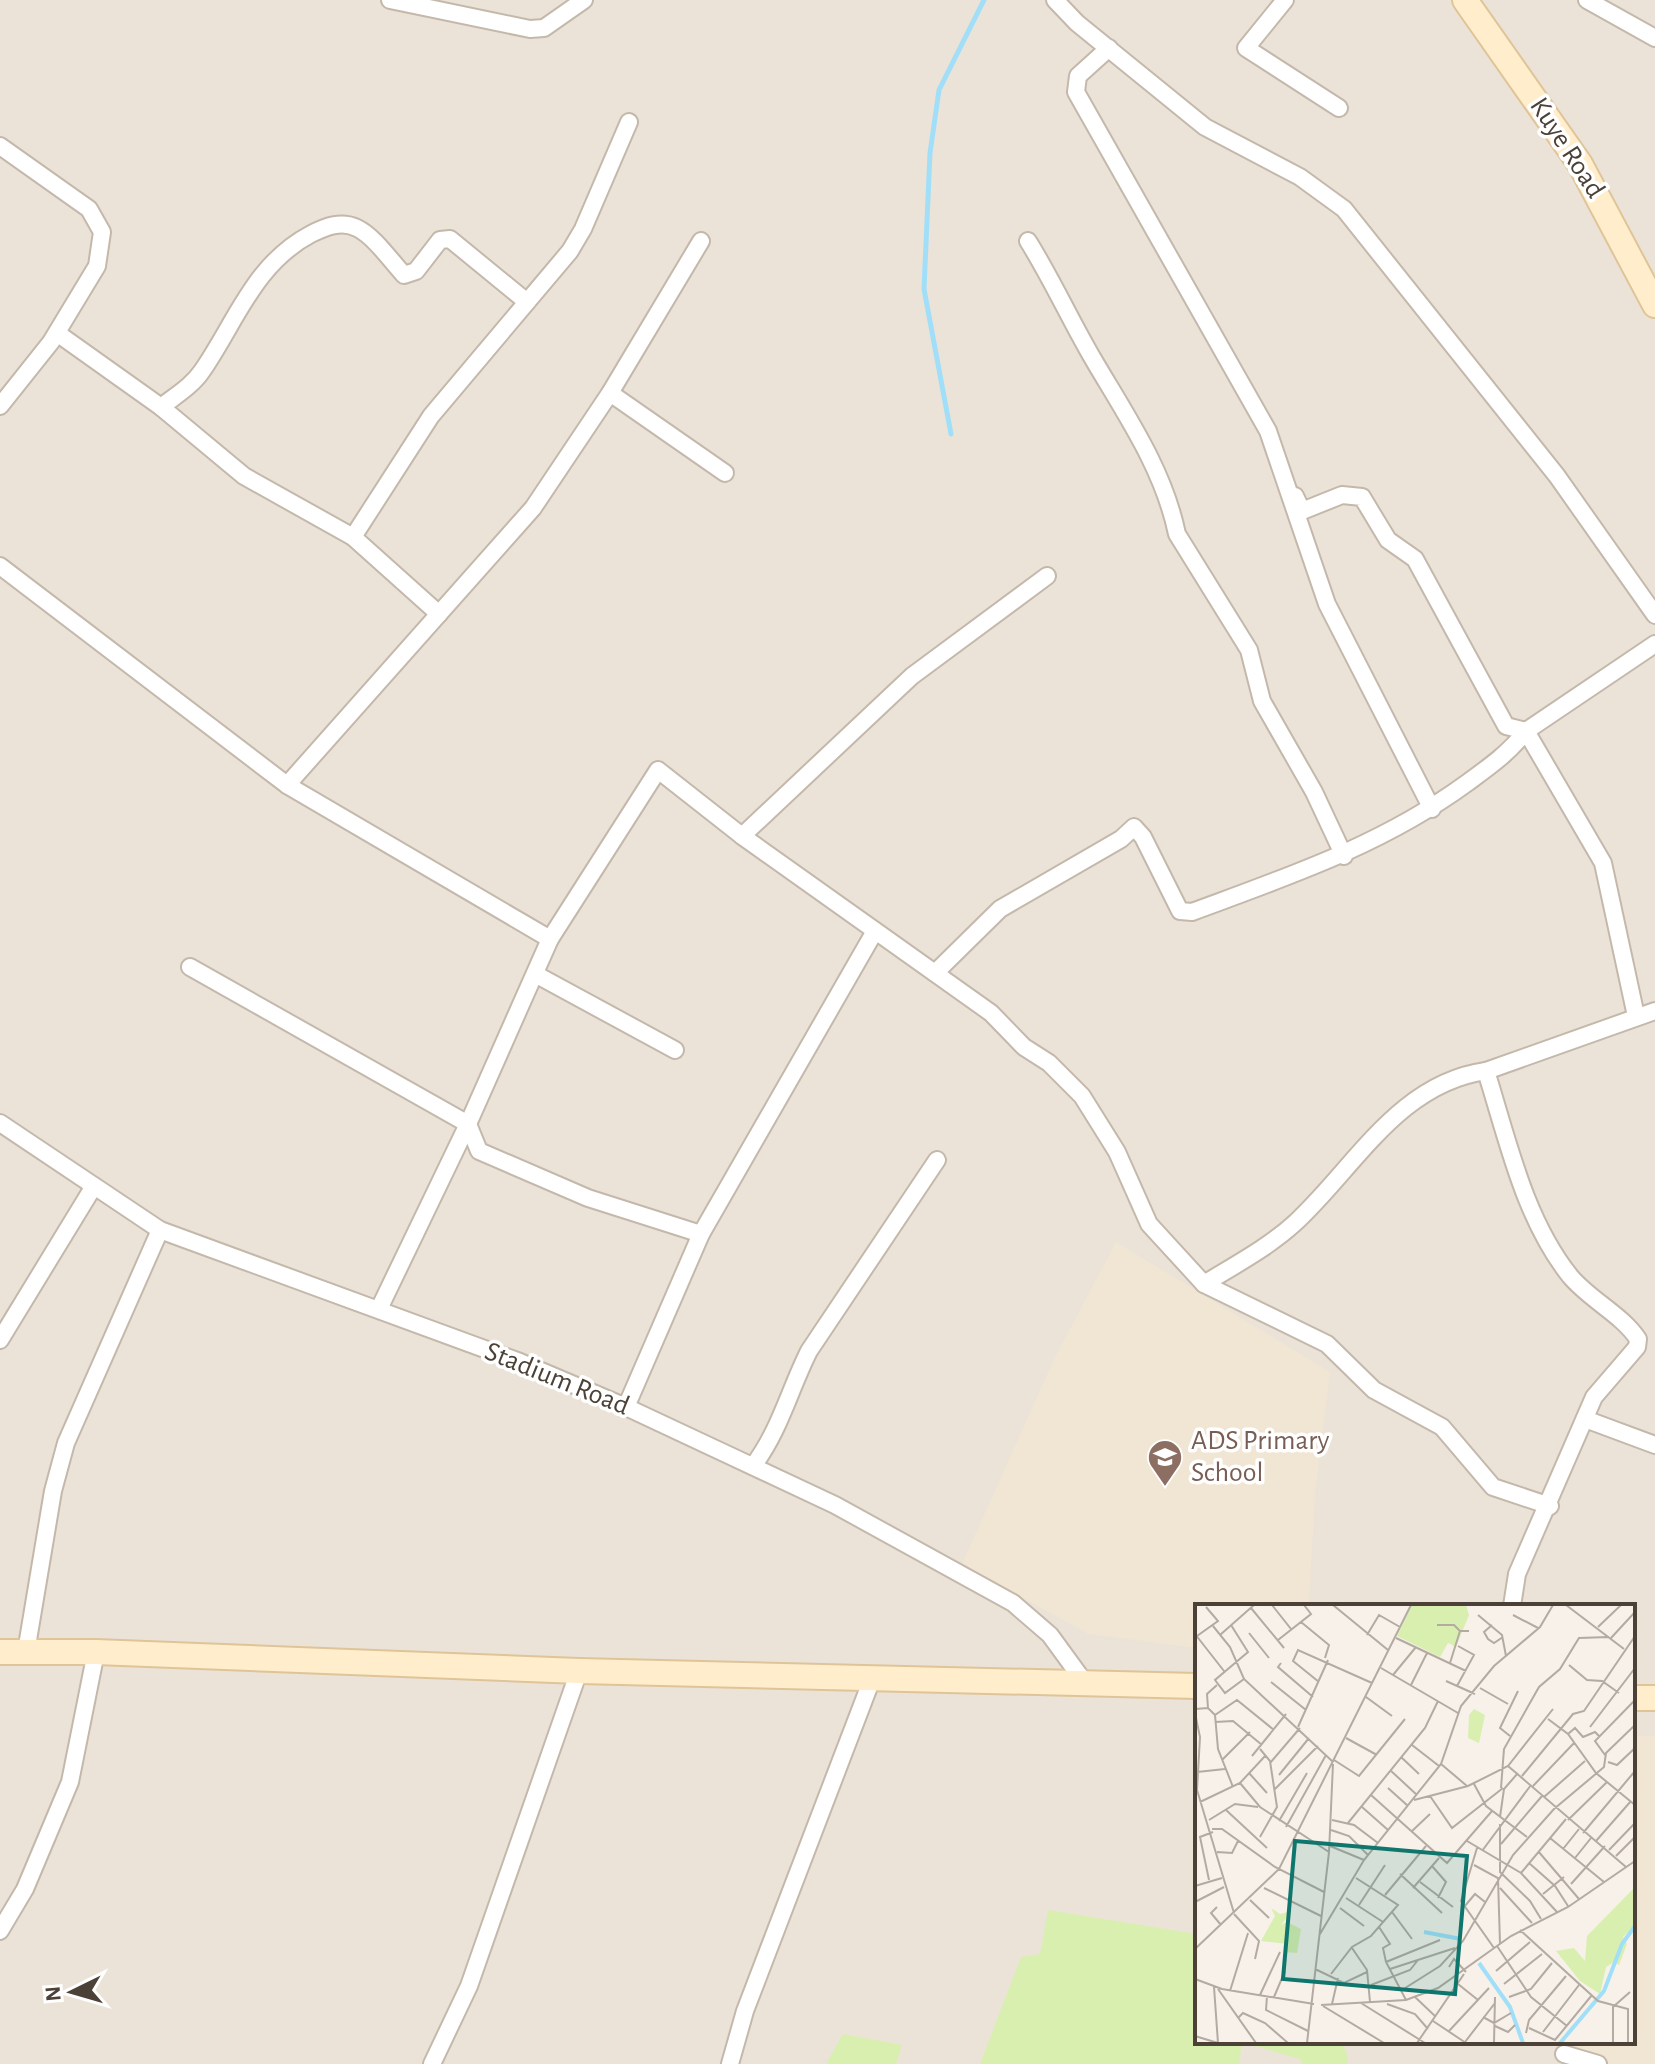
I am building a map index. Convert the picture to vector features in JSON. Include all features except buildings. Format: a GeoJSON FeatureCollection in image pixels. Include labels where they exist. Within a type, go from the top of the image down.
{"type":"FeatureCollection","features":[{"type":"Feature","properties":{"kind":"main road","name":"Kuye Road"},"geometry":{"type":"LineString","coordinates":[[1465,0],[1580,164],[1655,305]]}},
{"type":"Feature","properties":{"kind":"main road"},"geometry":{"type":"LineString","coordinates":[[0,1652],[96,1652],[579,1671],[1195,1686]]}},
{"type":"Feature","properties":{"kind":"street"},"geometry":{"type":"LineString","coordinates":[[390,0],[530,29],[544,28],[584,0]]}},
{"type":"Feature","properties":{"kind":"street"},"geometry":{"type":"LineString","coordinates":[[1055,0],[1205,127],[1300,177],[1352,217],[1573,497],[1655,615]]}},
{"type":"Feature","properties":{"kind":"street"},"geometry":{"type":"LineString","coordinates":[[1285,0],[1246,48],[1339,108]]}},
{"type":"Feature","properties":{"kind":"street"},"geometry":{"type":"LineString","coordinates":[[1587,0],[1655,38]]}},
{"type":"Feature","properties":{"kind":"street"},"geometry":{"type":"LineString","coordinates":[[1109,48],[1078,76],[1076,92],[1268,431],[1338,629],[1432,809]]}},
{"type":"Feature","properties":{"kind":"street"},"geometry":{"type":"LineString","coordinates":[[353,537],[431,416],[570,251],[583,229],[629,122]]}},
{"type":"Feature","properties":{"kind":"street"},"geometry":{"type":"LineString","coordinates":[[0,146],[89,209],[102,232],[97,266],[57,333],[0,406]]}},
{"type":"Feature","properties":{"kind":"street"},"geometry":{"type":"LineString","coordinates":[[161,407],[200,375],[244,298],[270,266],[294,245],[327,226],[348,225],[361,229],[404,275],[416,271],[440,240],[450,239],[527,302]]}},
{"type":"Feature","properties":{"kind":"street"},"geometry":{"type":"LineString","coordinates":[[287,785],[533,508],[610,393],[701,241]]}},
{"type":"Feature","properties":{"kind":"street"},"geometry":{"type":"LineString","coordinates":[[1028,241],[1095,362],[1140,435],[1173,513],[1177,534],[1249,650],[1262,701],[1314,792],[1344,856]]}},
{"type":"Feature","properties":{"kind":"street"},"geometry":{"type":"LineString","coordinates":[[57,333],[161,407],[244,476],[353,537],[439,614]]}},
{"type":"Feature","properties":{"kind":"street"},"geometry":{"type":"LineString","coordinates":[[610,393],[725,473]]}},
{"type":"Feature","properties":{"kind":"street"},"geometry":{"type":"LineString","coordinates":[[1284,473],[1302,511],[1342,495],[1362,497],[1388,540],[1415,559],[1506,726],[1526,731],[1603,863],[1636,1016]]}},
{"type":"Feature","properties":{"kind":"street"},"geometry":{"type":"LineString","coordinates":[[0,566],[287,785],[550,939]]}},
{"type":"Feature","properties":{"kind":"street"},"geometry":{"type":"LineString","coordinates":[[742,836],[912,676],[1047,576]]}},
{"type":"Feature","properties":{"kind":"street"},"geometry":{"type":"LineString","coordinates":[[935,973],[1000,909],[1121,839],[1134,827],[1143,837],[1180,911],[1192,912],[1344,856],[1432,809],[1511,751],[1526,731],[1655,644]]}},
{"type":"Feature","properties":{"kind":"street"},"geometry":{"type":"LineString","coordinates":[[379,1309],[468,1124],[550,939],[658,770],[742,836],[991,1013],[1024,1047],[1049,1063],[1082,1096],[1117,1152],[1149,1224],[1204,1284],[1327,1344],[1374,1390],[1442,1427],[1493,1487],[1550,1506]]}},
{"type":"Feature","properties":{"kind":"street"},"geometry":{"type":"LineString","coordinates":[[626,1407],[701,1234],[875,931]]}},
{"type":"Feature","properties":{"kind":"street"},"geometry":{"type":"LineString","coordinates":[[190,967],[468,1124],[479,1151],[588,1198],[701,1234]]}},
{"type":"Feature","properties":{"kind":"street"},"geometry":{"type":"LineString","coordinates":[[535,974],[675,1050]]}},
{"type":"Feature","properties":{"kind":"street"},"geometry":{"type":"LineString","coordinates":[[1204,1284],[1293,1224],[1371,1138],[1399,1113],[1434,1089],[1466,1074],[1486,1071],[1655,1011]]}},
{"type":"Feature","properties":{"kind":"street"},"geometry":{"type":"LineString","coordinates":[[1486,1071],[1524,1194],[1553,1250],[1571,1277],[1638,1339],[1637,1347],[1594,1397],[1550,1506],[1517,1574],[1512,1604]]}},
{"type":"Feature","properties":{"kind":"street","name":"Stadium Road"},"geometry":{"type":"LineString","coordinates":[[0,1123],[160,1230],[379,1309],[626,1407],[835,1505],[1013,1603],[1050,1635],[1085,1683]]}},
{"type":"Feature","properties":{"kind":"street"},"geometry":{"type":"LineString","coordinates":[[753,1466],[785,1415],[794,1381],[809,1351],[937,1160]]}},
{"type":"Feature","properties":{"kind":"street"},"geometry":{"type":"LineString","coordinates":[[0,1340],[94,1186]]}},
{"type":"Feature","properties":{"kind":"street"},"geometry":{"type":"LineString","coordinates":[[26,1652],[53,1491],[66,1443],[160,1230]]}},
{"type":"Feature","properties":{"kind":"street"},"geometry":{"type":"LineString","coordinates":[[1585,1419],[1655,1445]]}},
{"type":"Feature","properties":{"kind":"street"},"geometry":{"type":"LineString","coordinates":[[0,1931],[25,1889],[70,1782],[96,1652]]}},
{"type":"Feature","properties":{"kind":"street"},"geometry":{"type":"LineString","coordinates":[[432,2064],[469,1986],[579,1671]]}},
{"type":"Feature","properties":{"kind":"street"},"geometry":{"type":"LineString","coordinates":[[730,2064],[745,2011],[872,1679]]}},
{"type":"Feature","properties":{"kind":"street"},"geometry":{"type":"LineString","coordinates":[[1564,2054],[1598,2064]]}},
{"type":"Feature","properties":{"kind":"shaded area"},"geometry":{"type":"Polygon","coordinates":[[[0,0],[1655,0],[1655,2064],[0,2064],[0,0]]]}},
{"type":"Feature","properties":{"kind":"shaded area"},"geometry":{"type":"Polygon","coordinates":[[[1116,1242],[1330,1372],[1315,1494],[1309,1604],[1195,1604],[1195,1648],[1088,1634],[962,1564],[1054,1359],[1116,1242]]]}},
{"type":"Feature","properties":{"kind":"shaded area"},"geometry":{"type":"Polygon","coordinates":[[[1635,1736],[1655,1736],[1655,2064],[1574,2064],[1578,2044],[1635,2044],[1635,1736]]]}},
{"type":"Feature","properties":{"kind":"green space"},"geometry":{"type":"Polygon","coordinates":[[[1048,1910],[1195,1934],[1195,2044],[1242,2044],[1239,2064],[980,2064],[1021,1957],[1040,1954],[1048,1910]]]}},
{"type":"Feature","properties":{"kind":"green space"},"geometry":{"type":"Polygon","coordinates":[[[843,2034],[902,2045],[896,2064],[830,2064],[827,2062],[843,2034]]]}},
{"type":"Feature","properties":{"kind":"green space"},"geometry":{"type":"Polygon","coordinates":[[[1249,2044],[1343,2044],[1348,2057],[1347,2064],[1302,2064],[1302,2060],[1249,2044]]]}},
{"type":"Feature","properties":{"kind":"waterway"},"geometry":{"type":"LineString","coordinates":[[951,434],[924,289],[930,153],[939,90],[984,0]]}},
{"type":"Feature","properties":{"kind":"place","name":"ADS Primary School"},"geometry":{"type":"Point","coordinates":[1165,1488]}}]}
